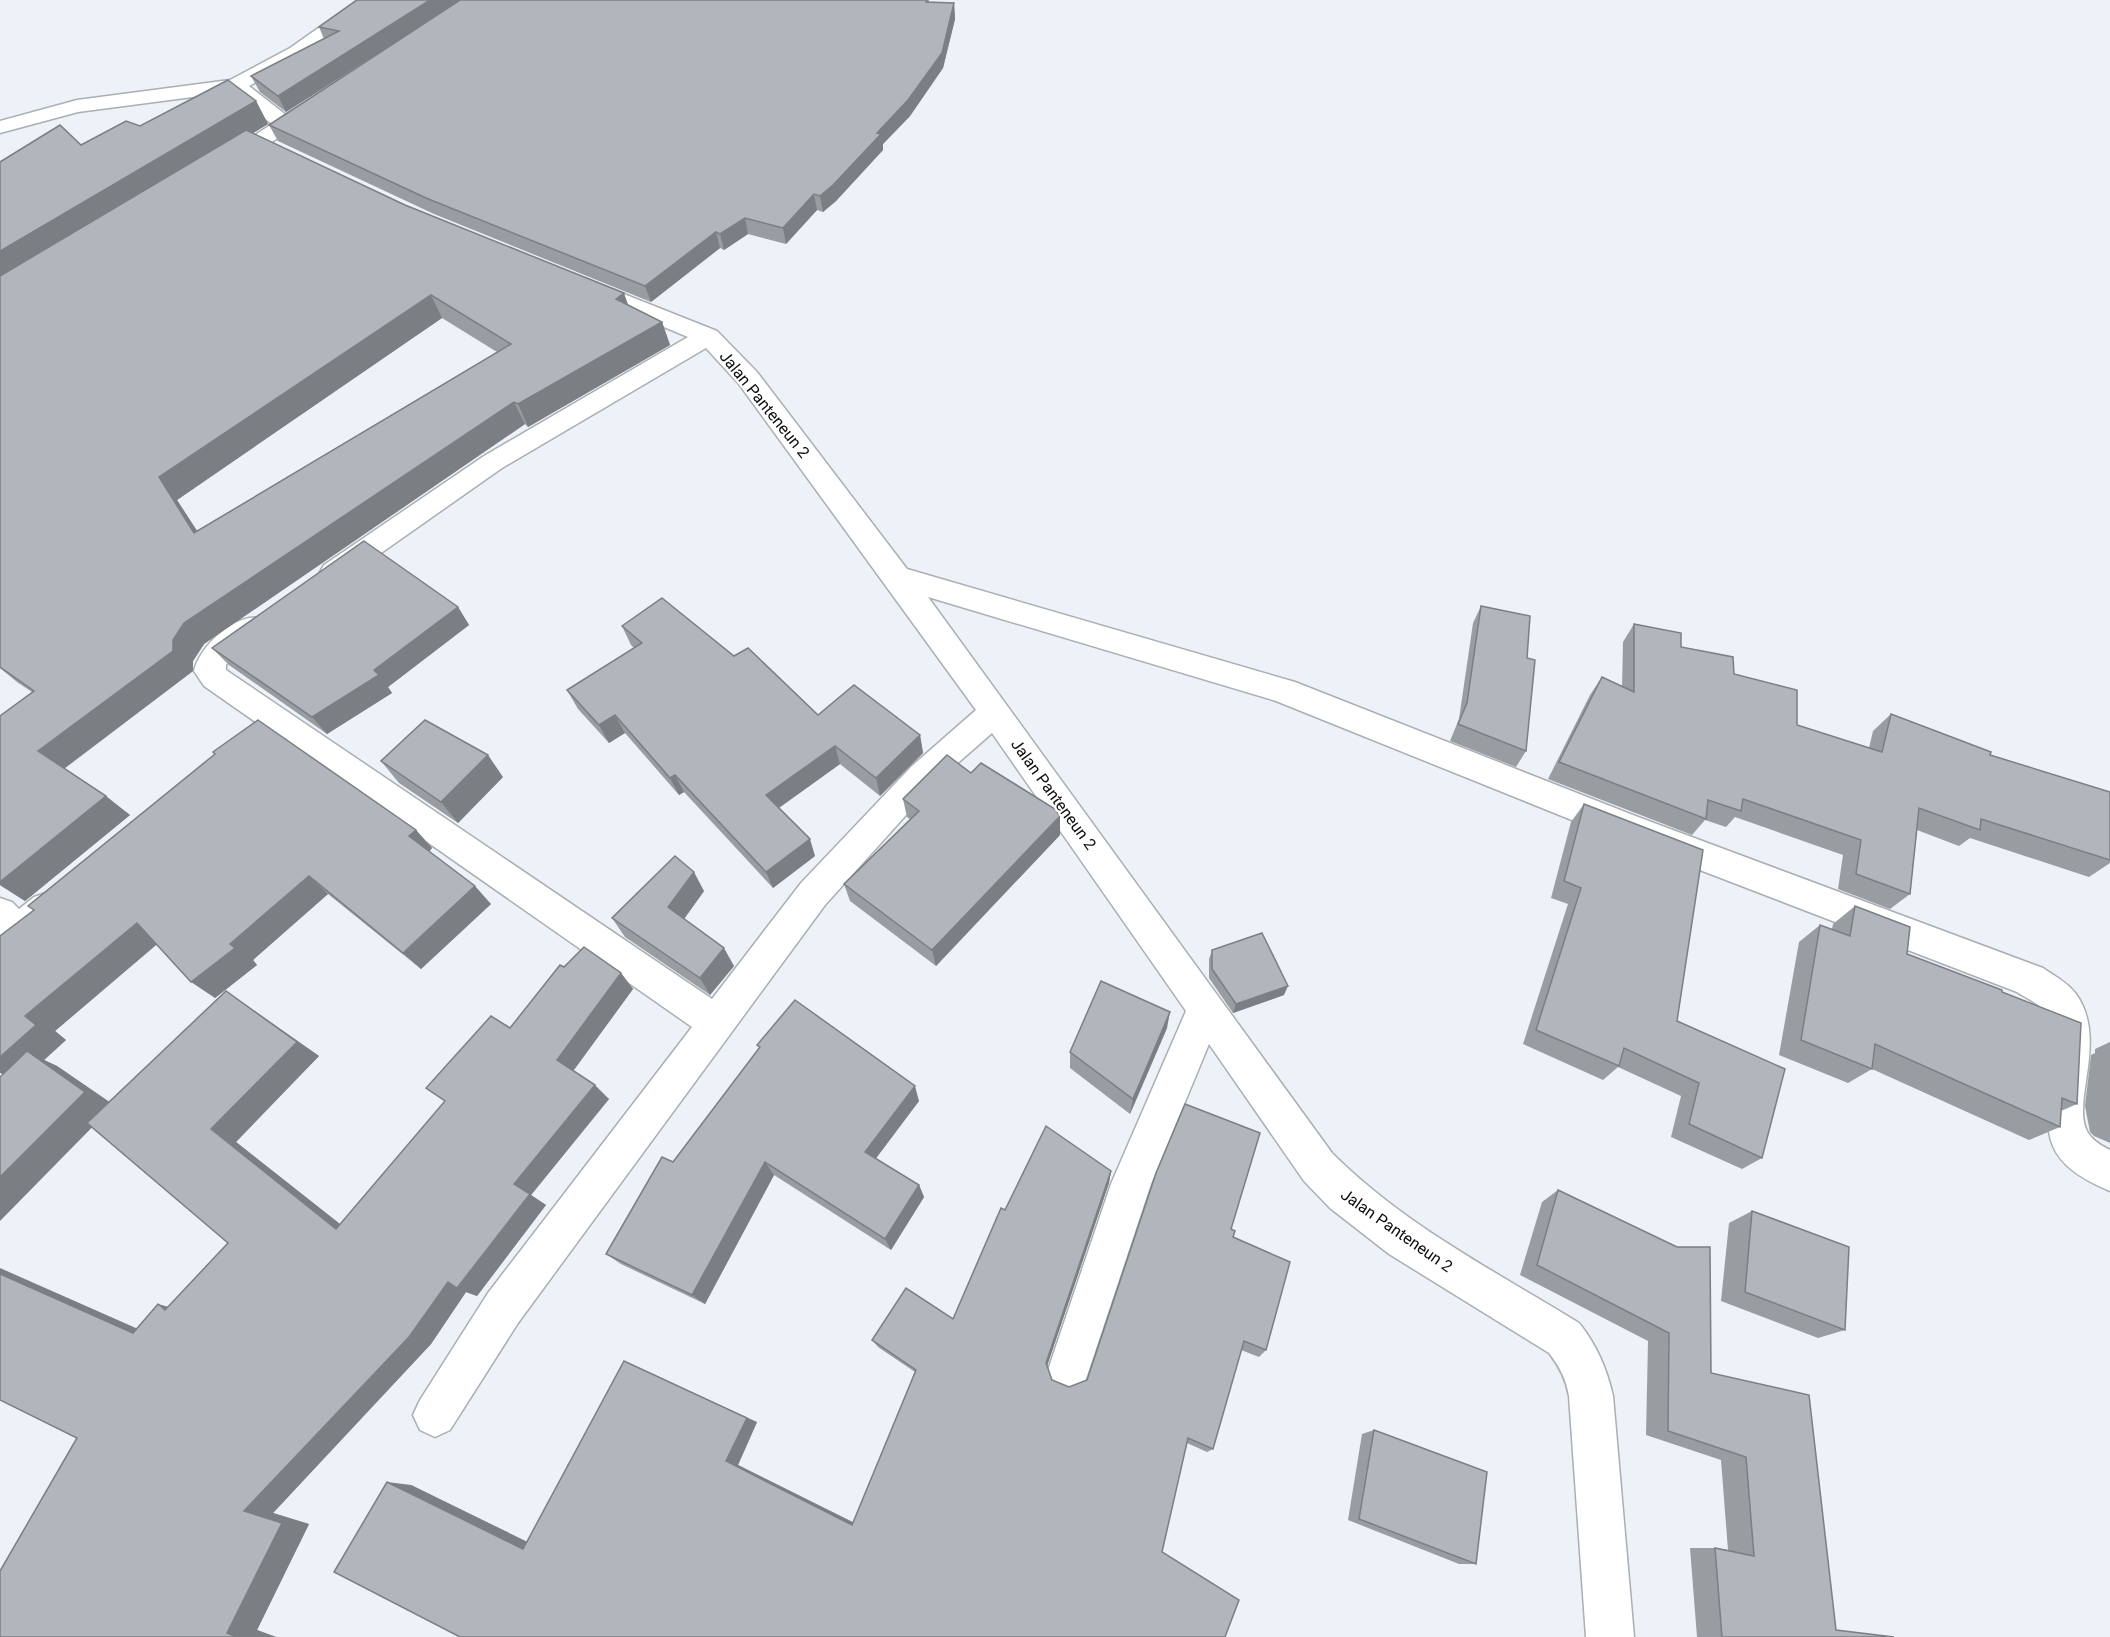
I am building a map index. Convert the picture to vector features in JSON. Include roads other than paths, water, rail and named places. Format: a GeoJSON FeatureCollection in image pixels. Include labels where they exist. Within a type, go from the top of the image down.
{"type":"FeatureCollection","features":[{"type":"Feature","properties":{"kind":"street"},"geometry":{"type":"LineString","coordinates":[[0,127],[77,106],[235,85],[306,47],[370,0]]}},
{"type":"Feature","properties":{"kind":"street"},"geometry":{"type":"LineString","coordinates":[[235,85],[285,124]]}},
{"type":"Feature","properties":{"kind":"street"},"geometry":{"type":"LineString","coordinates":[[208,172],[324,99]]}},
{"type":"Feature","properties":{"kind":"street"},"geometry":{"type":"LineString","coordinates":[[258,142],[289,157]]}},
{"type":"Feature","properties":{"kind":"street","name":"Jalan Panteneun 2"},"geometry":{"type":"LineString","coordinates":[[562,277],[708,336],[748,378],[898,577],[1318,1167],[1336,1187],[1372,1217],[1427,1254],[1564,1338],[1576,1353],[1586,1371],[1591,1396],[1610,1637]]}},
{"type":"Feature","properties":{"kind":"street"},"geometry":{"type":"LineString","coordinates":[[314,586],[484,468],[708,336]]}},
{"type":"Feature","properties":{"kind":"street"},"geometry":{"type":"LineString","coordinates":[[898,577],[1284,691],[1616,823],[2030,980],[2052,995],[2064,1008],[2071,1027],[2072,1058],[2066,1120],[2073,1144],[2080,1153],[2110,1171]]}},
{"type":"Feature","properties":{"kind":"street"},"geometry":{"type":"LineString","coordinates":[[275,612],[216,654],[209,663],[209,671],[273,718],[718,1024]]}},
{"type":"Feature","properties":{"kind":"street"},"geometry":{"type":"LineString","coordinates":[[435,1415],[503,1308],[718,1024],[813,894],[923,774],[994,712]]}},
{"type":"Feature","properties":{"kind":"street"},"geometry":{"type":"LineString","coordinates":[[246,740],[273,718]]}},
{"type":"Feature","properties":{"kind":"street"},"geometry":{"type":"LineString","coordinates":[[6,931],[68,890]]}},
{"type":"Feature","properties":{"kind":"street"},"geometry":{"type":"LineString","coordinates":[[1069,1370],[1131,1184],[1206,1007]]}}]}
